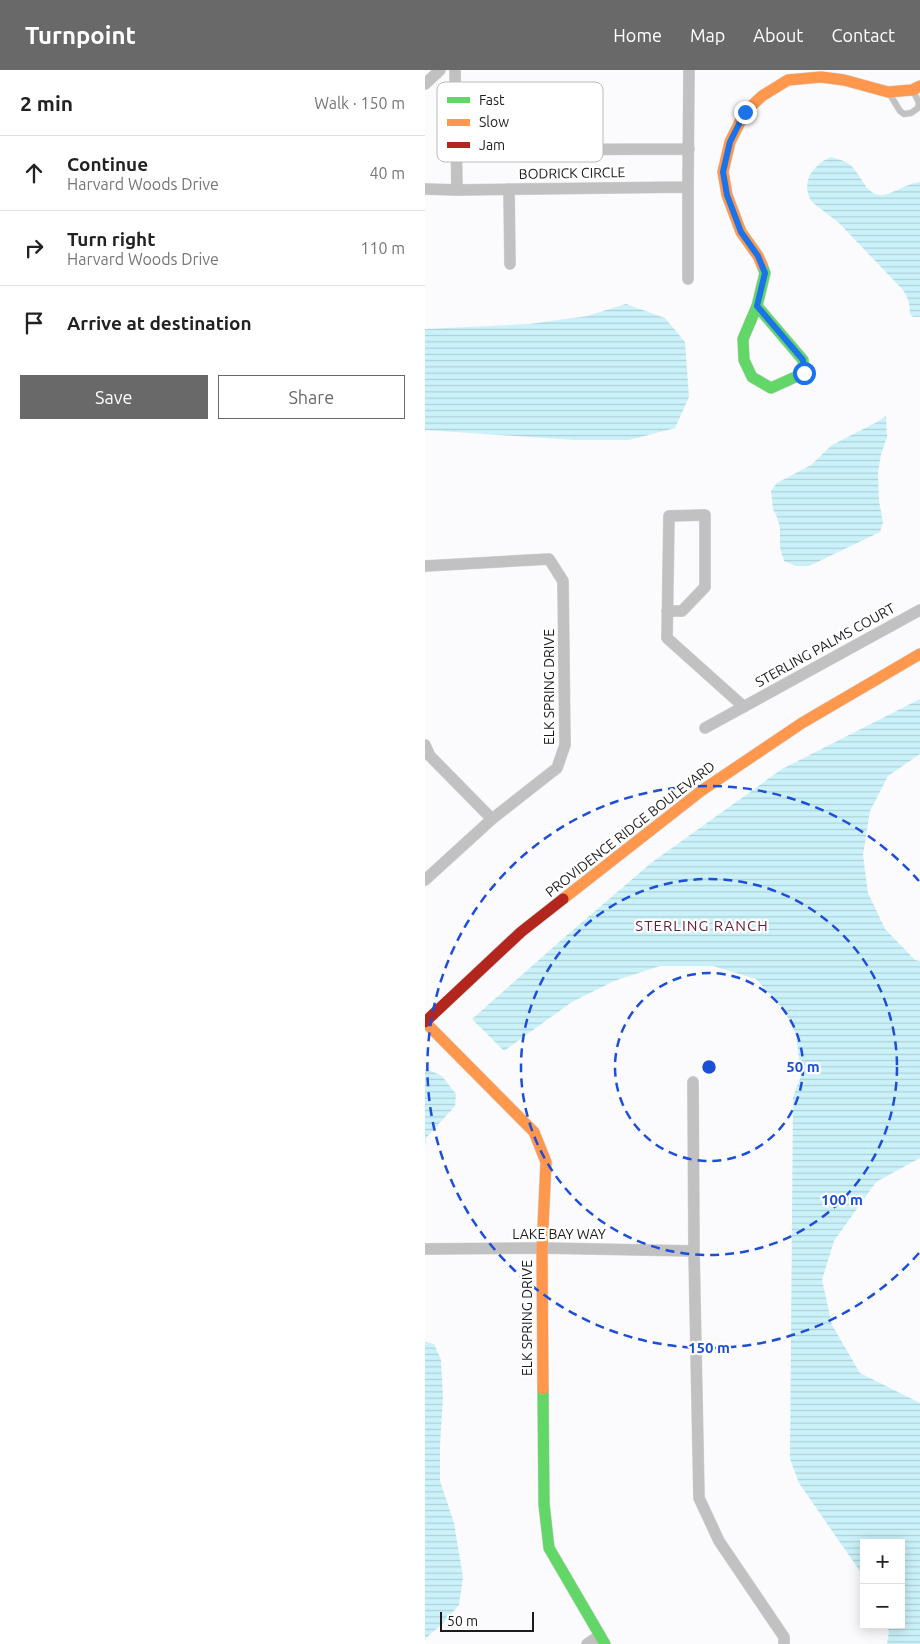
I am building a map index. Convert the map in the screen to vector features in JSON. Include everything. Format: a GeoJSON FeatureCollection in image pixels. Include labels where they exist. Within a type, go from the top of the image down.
{"type":"FeatureCollection","features":[{"type":"Feature","properties":{"kind":"street"},"geometry":{"type":"LineString","coordinates":[[425,84],[440,70]]}},
{"type":"Feature","properties":{"kind":"street"},"geometry":{"type":"LineString","coordinates":[[688,279],[689,70]]}},
{"type":"Feature","properties":{"kind":"street"},"geometry":{"type":"LineString","coordinates":[[757,306],[803,360],[804,373],[771,388],[752,376],[745,360],[743,339],[757,306],[765,273],[758,256],[741,232],[727,195],[723,172],[730,142],[745,112],[762,96],[789,78],[843,80],[888,92],[916,88]]}},
{"type":"Feature","properties":{"kind":"street","name":"BODRICK CIRCLE"},"geometry":{"type":"LineString","coordinates":[[603,149],[689,149]]}},
{"type":"Feature","properties":{"kind":"street"},"geometry":{"type":"LineString","coordinates":[[456,162],[457,190]]}},
{"type":"Feature","properties":{"kind":"street","name":"BODRICK CIRCLE"},"geometry":{"type":"LineString","coordinates":[[425,189],[688,187]]}},
{"type":"Feature","properties":{"kind":"street"},"geometry":{"type":"LineString","coordinates":[[509,189],[510,264]]}},
{"type":"Feature","properties":{"kind":"street"},"geometry":{"type":"LineString","coordinates":[[667,612],[682,612],[705,586],[705,515],[669,516],[667,612],[667,638],[744,706]]}},
{"type":"Feature","properties":{"kind":"street","name":"ELK SPRING DRIVE"},"geometry":{"type":"LineString","coordinates":[[425,566],[549,560],[563,581],[565,745],[557,768],[492,819],[425,880]]}},
{"type":"Feature","properties":{"kind":"street","name":"STERLING PALMS COURT"},"geometry":{"type":"LineString","coordinates":[[705,728],[920,610]]}},
{"type":"Feature","properties":{"kind":"street","name":"PROVIDENCE RIDGE BOULEVARD"},"geometry":{"type":"LineString","coordinates":[[425,1022],[521,932],[701,790],[802,722],[871,684],[920,654]]}},
{"type":"Feature","properties":{"kind":"street","name":"PROVIDENCE RIDGE BOULEVARD"},"geometry":{"type":"LineString","coordinates":[[871,684],[920,664]]}},
{"type":"Feature","properties":{"kind":"street"},"geometry":{"type":"LineString","coordinates":[[425,745],[430,756],[492,819]]}},
{"type":"Feature","properties":{"kind":"street","name":"ELK SPRING DRIVE"},"geometry":{"type":"LineString","coordinates":[[425,1022],[534,1132],[546,1162],[542,1248],[544,1504],[549,1548],[602,1640]]}},
{"type":"Feature","properties":{"kind":"street"},"geometry":{"type":"LineString","coordinates":[[693,1082],[693,1251],[699,1498],[719,1541],[784,1637],[785,1644]]}},
{"type":"Feature","properties":{"kind":"street","name":"LAKE BAY WAY"},"geometry":{"type":"LineString","coordinates":[[425,1249],[542,1248],[693,1251]]}},
{"type":"Feature","properties":{"kind":"street"},"geometry":{"type":"LineString","coordinates":[[587,1644],[602,1640]]}},
{"type":"Feature","properties":{"kind":"lane"},"geometry":{"type":"LineString","coordinates":[[888,92],[904,114],[911,113],[918,108],[916,88]]}},
{"type":"Feature","properties":{"kind":"water"},"geometry":{"type":"Polygon","coordinates":[[[831,157],[849,164],[866,186],[879,195],[920,182],[920,317],[913,317],[910,314],[910,307],[903,290],[839,223],[812,202],[807,189],[810,176],[818,165],[831,157]]]}},
{"type":"Feature","properties":{"kind":"water"},"geometry":{"type":"Polygon","coordinates":[[[626,304],[665,318],[685,342],[689,397],[675,428],[629,440],[574,440],[425,430],[425,329],[529,324],[587,316],[626,304]]]}},
{"type":"Feature","properties":{"kind":"water"},"geometry":{"type":"Polygon","coordinates":[[[886,416],[887,437],[881,454],[878,473],[879,501],[883,522],[880,532],[809,566],[796,566],[784,561],[780,548],[780,528],[773,509],[771,491],[777,483],[811,465],[832,445],[886,416]]]}},
{"type":"Feature","properties":{"kind":"water"},"geometry":{"type":"Polygon","coordinates":[[[920,699],[920,754],[888,776],[870,811],[863,855],[868,893],[885,929],[915,960],[920,961],[920,1158],[876,1182],[834,1241],[822,1280],[832,1325],[860,1373],[920,1403],[920,1644],[887,1644],[888,1629],[905,1629],[905,1539],[860,1539],[860,1571],[799,1483],[790,1459],[793,1097],[801,1076],[796,1034],[784,1010],[756,979],[713,966],[660,966],[614,981],[572,1002],[504,1051],[472,1019],[651,863],[782,769],[920,699]]]}},
{"type":"Feature","properties":{"kind":"water"},"geometry":{"type":"Polygon","coordinates":[[[425,1068],[442,1076],[456,1094],[455,1106],[426,1138],[425,1147],[425,1068]]]}},
{"type":"Feature","properties":{"kind":"water"},"geometry":{"type":"Polygon","coordinates":[[[425,1342],[434,1344],[441,1360],[443,1397],[440,1481],[454,1523],[463,1577],[459,1605],[425,1639],[425,1342]]]}},
{"type":"Feature","properties":{"kind":"traffic: fast"},"geometry":{"type":"LineString","coordinates":[[757,306],[803,360],[804,373],[771,388],[752,377],[744,360],[743,339],[757,306],[765,273],[762,265]]}},
{"type":"Feature","properties":{"kind":"traffic: fast"},"geometry":{"type":"LineString","coordinates":[[543,1389],[544,1504],[549,1548],[605,1644]]}},
{"type":"Feature","properties":{"kind":"traffic: slow"},"geometry":{"type":"LineString","coordinates":[[762,265],[741,232],[727,195],[723,172],[730,142],[745,112],[762,96],[788,80],[821,77],[844,80],[888,92],[912,90],[920,86]]}},
{"type":"Feature","properties":{"kind":"traffic: slow"},"geometry":{"type":"LineString","coordinates":[[563,899],[701,791],[802,723],[920,654]]}},
{"type":"Feature","properties":{"kind":"traffic: slow"},"geometry":{"type":"LineString","coordinates":[[425,1022],[534,1132],[546,1162],[542,1248],[543,1389]]}},
{"type":"Feature","properties":{"kind":"traffic: jam"},"geometry":{"type":"LineString","coordinates":[[425,1022],[521,932],[563,899]]}},
{"type":"Feature","properties":{"kind":"district","name":"STERLING RANCH"},"geometry":{"type":"Point","coordinates":[702,925]}},
{"type":"Feature","properties":{"kind":"route"},"geometry":{"type":"LineString","coordinates":[[745,112],[730,142],[723,172],[727,195],[741,232],[758,256],[765,273],[757,306],[803,360],[804,373]]}}]}
